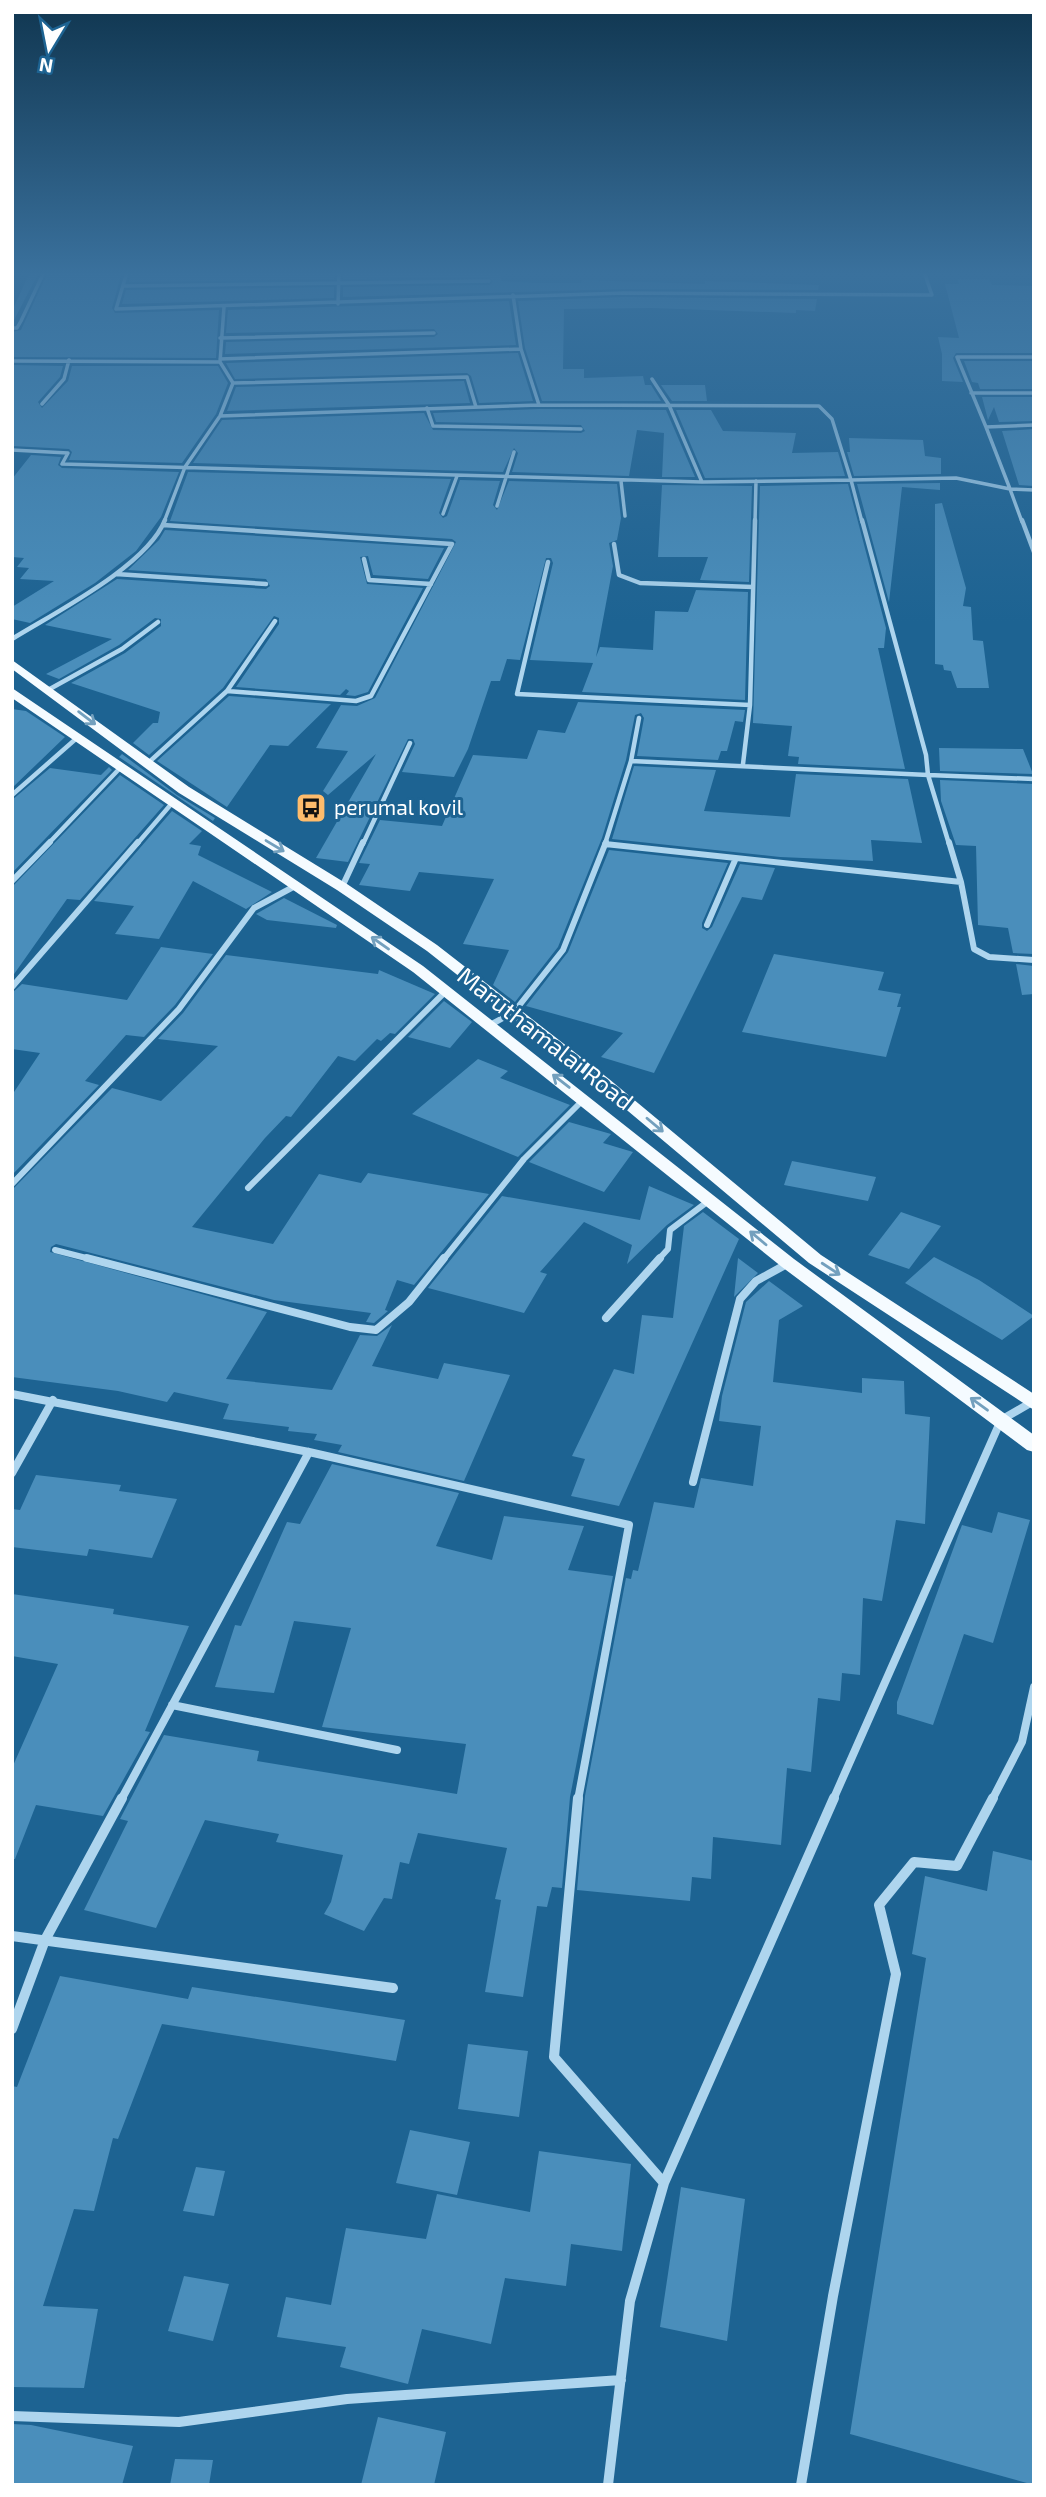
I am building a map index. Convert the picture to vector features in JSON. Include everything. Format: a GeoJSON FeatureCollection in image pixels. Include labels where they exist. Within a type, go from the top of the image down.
{"type":"FeatureCollection","features":[{"type":"Feature","properties":{"kind":"main road","name":"Maruthamalai Road"},"geometry":{"type":"LineString","coordinates":[[12,663],[184,790],[342,887],[432,948],[603,1082],[816,1259],[1033,1402]]}},
{"type":"Feature","properties":{"kind":"main road","name":"Maruthamalai Road"},"geometry":{"type":"LineString","coordinates":[[12,692],[297,885],[446,991],[711,1199],[788,1263],[1034,1445]]}},
{"type":"Feature","properties":{"kind":"street"},"geometry":{"type":"LineString","coordinates":[[42,404],[57,389]]}},
{"type":"Feature","properties":{"kind":"street"},"geometry":{"type":"LineString","coordinates":[[12,639],[116,574],[141,554],[163,525],[185,467],[220,415],[231,389]]}},
{"type":"Feature","properties":{"kind":"street"},"geometry":{"type":"LineString","coordinates":[[470,389],[476,407]]}},
{"type":"Feature","properties":{"kind":"street"},"geometry":{"type":"LineString","coordinates":[[534,389],[539,405]]}},
{"type":"Feature","properties":{"kind":"street"},"geometry":{"type":"LineString","coordinates":[[658,389],[669,405],[702,482]]}},
{"type":"Feature","properties":{"kind":"street"},"geometry":{"type":"LineString","coordinates":[[969,389],[1034,552]]}},
{"type":"Feature","properties":{"kind":"street"},"geometry":{"type":"LineString","coordinates":[[971,393],[1034,393]]}},
{"type":"Feature","properties":{"kind":"street"},"geometry":{"type":"LineString","coordinates":[[220,415],[539,405],[818,406],[832,419],[851,480],[926,755],[928,775],[961,882],[974,949],[989,957],[1034,960]]}},
{"type":"Feature","properties":{"kind":"street"},"geometry":{"type":"LineString","coordinates":[[427,408],[433,426],[581,429]]}},
{"type":"Feature","properties":{"kind":"street"},"geometry":{"type":"LineString","coordinates":[[986,427],[1034,425]]}},
{"type":"Feature","properties":{"kind":"street"},"geometry":{"type":"LineString","coordinates":[[12,450],[68,453],[62,464],[621,481],[956,478],[1010,489],[1034,490]]}},
{"type":"Feature","properties":{"kind":"street"},"geometry":{"type":"LineString","coordinates":[[496,506],[514,452]]}},
{"type":"Feature","properties":{"kind":"street"},"geometry":{"type":"LineString","coordinates":[[443,514],[457,477]]}},
{"type":"Feature","properties":{"kind":"street"},"geometry":{"type":"LineString","coordinates":[[621,481],[625,516]]}},
{"type":"Feature","properties":{"kind":"street"},"geometry":{"type":"LineString","coordinates":[[743,764],[750,705],[756,481]]}},
{"type":"Feature","properties":{"kind":"street"},"geometry":{"type":"LineString","coordinates":[[163,525],[452,544],[374,692],[366,700],[227,691]]}},
{"type":"Feature","properties":{"kind":"street"},"geometry":{"type":"LineString","coordinates":[[1027,535],[1034,535]]}},
{"type":"Feature","properties":{"kind":"street"},"geometry":{"type":"LineString","coordinates":[[614,544],[619,575],[640,583],[753,587]]}},
{"type":"Feature","properties":{"kind":"street"},"geometry":{"type":"LineString","coordinates":[[364,559],[369,580],[431,584]]}},
{"type":"Feature","properties":{"kind":"street"},"geometry":{"type":"LineString","coordinates":[[548,562],[517,694],[750,705]]}},
{"type":"Feature","properties":{"kind":"street"},"geometry":{"type":"LineString","coordinates":[[116,574],[266,584]]}},
{"type":"Feature","properties":{"kind":"street"},"geometry":{"type":"LineString","coordinates":[[147,764],[227,691],[275,621]]}},
{"type":"Feature","properties":{"kind":"street"},"geometry":{"type":"LineString","coordinates":[[48,690],[122,649],[158,622]]}},
{"type":"Feature","properties":{"kind":"street"},"geometry":{"type":"LineString","coordinates":[[490,1025],[514,1012],[564,950],[605,844],[631,761],[639,718]]}},
{"type":"Feature","properties":{"kind":"street"},"geometry":{"type":"LineString","coordinates":[[12,795],[78,737]]}},
{"type":"Feature","properties":{"kind":"street"},"geometry":{"type":"LineString","coordinates":[[342,887],[410,743]]}},
{"type":"Feature","properties":{"kind":"street"},"geometry":{"type":"LineString","coordinates":[[631,761],[1034,779]]}},
{"type":"Feature","properties":{"kind":"street"},"geometry":{"type":"LineString","coordinates":[[12,881],[121,767]]}},
{"type":"Feature","properties":{"kind":"street"},"geometry":{"type":"LineString","coordinates":[[12,987],[173,802]]}},
{"type":"Feature","properties":{"kind":"street"},"geometry":{"type":"LineString","coordinates":[[605,844],[961,882]]}},
{"type":"Feature","properties":{"kind":"street"},"geometry":{"type":"LineString","coordinates":[[707,925],[736,858]]}},
{"type":"Feature","properties":{"kind":"street"},"geometry":{"type":"LineString","coordinates":[[12,1184],[179,1009],[254,908],[297,885]]}},
{"type":"Feature","properties":{"kind":"street"},"geometry":{"type":"LineString","coordinates":[[248,1188],[446,991]]}},
{"type":"Feature","properties":{"kind":"street"},"geometry":{"type":"LineString","coordinates":[[55,1250],[350,1327],[376,1330],[409,1302],[524,1159],[585,1099]]}},
{"type":"Feature","properties":{"kind":"street"},"geometry":{"type":"LineString","coordinates":[[606,1318],[668,1249],[670,1230],[711,1199]]}},
{"type":"Feature","properties":{"kind":"street"},"geometry":{"type":"LineString","coordinates":[[693,1482],[740,1299],[756,1281],[788,1263]]}},
{"type":"Feature","properties":{"kind":"street"},"geometry":{"type":"LineString","coordinates":[[12,1394],[309,1452],[629,1525],[579,1786],[554,2057],[664,2183]]}},
{"type":"Feature","properties":{"kind":"street"},"geometry":{"type":"LineString","coordinates":[[12,1473],[53,1400]]}},
{"type":"Feature","properties":{"kind":"street"},"geometry":{"type":"LineString","coordinates":[[608,2485],[630,2301],[664,2183],[1001,1420],[1033,1402]]}},
{"type":"Feature","properties":{"kind":"street"},"geometry":{"type":"LineString","coordinates":[[12,2029],[45,1940],[309,1452]]}},
{"type":"Feature","properties":{"kind":"street"},"geometry":{"type":"LineString","coordinates":[[801,2485],[832,2296],[896,1974],[879,1905],[914,1862],[957,1866],[1021,1742],[1034,1687]]}},
{"type":"Feature","properties":{"kind":"street"},"geometry":{"type":"LineString","coordinates":[[172,1705],[397,1750]]}},
{"type":"Feature","properties":{"kind":"street"},"geometry":{"type":"LineString","coordinates":[[12,1936],[393,1988]]}},
{"type":"Feature","properties":{"kind":"street"},"geometry":{"type":"LineString","coordinates":[[12,2416],[179,2422],[347,2399],[621,2380]]}},
{"type":"Feature","properties":{"kind":"building"},"geometry":{"type":"Polygon","coordinates":[[[12,389],[50,389],[38,402],[42,408],[61,389],[226,389],[216,414],[182,463],[69,460],[72,452],[69,449],[12,446],[12,389]]]}},
{"type":"Feature","properties":{"kind":"building"},"geometry":{"type":"Polygon","coordinates":[[[235,389],[466,389],[470,403],[227,411],[235,389]]]}},
{"type":"Feature","properties":{"kind":"building"},"geometry":{"type":"Polygon","coordinates":[[[475,389],[529,389],[533,401],[479,403],[475,389]]]}},
{"type":"Feature","properties":{"kind":"building"},"geometry":{"type":"Polygon","coordinates":[[[538,389],[653,389],[661,401],[542,401],[538,389]]]}},
{"type":"Feature","properties":{"kind":"building"},"geometry":{"type":"Polygon","coordinates":[[[663,389],[705,389],[707,401],[672,401],[663,389]]]}},
{"type":"Feature","properties":{"kind":"building"},"geometry":{"type":"Polygon","coordinates":[[[982,397],[1034,397],[1034,421],[999,422],[994,407],[988,420],[982,397]]]}},
{"type":"Feature","properties":{"kind":"building"},"geometry":{"type":"Polygon","coordinates":[[[539,409],[666,410],[695,477],[662,477],[664,433],[637,430],[629,476],[512,472],[518,453],[514,448],[503,472],[193,463],[222,420],[424,413],[433,430],[585,431],[581,425],[436,422],[433,413],[539,409]]]}},
{"type":"Feature","properties":{"kind":"building"},"geometry":{"type":"Polygon","coordinates":[[[676,410],[711,410],[723,431],[796,433],[792,453],[838,452],[845,476],[705,478],[676,410]]]}},
{"type":"Feature","properties":{"kind":"building"},"geometry":{"type":"Polygon","coordinates":[[[1034,429],[1034,486],[1019,485],[1002,431],[1034,429]]]}},
{"type":"Feature","properties":{"kind":"building"},"geometry":{"type":"Polygon","coordinates":[[[849,438],[923,440],[925,456],[941,458],[941,474],[854,476],[847,452],[850,452],[849,438]]]}},
{"type":"Feature","properties":{"kind":"building"},"geometry":{"type":"Polygon","coordinates":[[[31,455],[61,457],[58,465],[62,468],[179,472],[161,517],[136,551],[95,583],[30,623],[12,619],[12,607],[54,581],[20,579],[29,568],[17,567],[24,558],[12,557],[12,479],[31,455]]]}},
{"type":"Feature","properties":{"kind":"building"},"geometry":{"type":"Polygon","coordinates":[[[188,472],[451,479],[439,513],[443,518],[447,516],[460,480],[500,481],[493,505],[497,510],[509,481],[617,484],[621,518],[617,540],[609,543],[613,566],[596,657],[600,647],[653,650],[655,611],[688,612],[696,590],[748,592],[745,700],[582,692],[593,663],[530,660],[553,563],[551,558],[546,558],[520,660],[507,659],[500,681],[491,681],[468,749],[454,777],[402,772],[415,744],[413,739],[408,739],[348,862],[316,858],[376,754],[328,795],[323,791],[348,751],[316,748],[341,705],[357,706],[375,698],[456,542],[452,539],[170,521],[188,472]]]}},
{"type":"Feature","properties":{"kind":"building"},"geometry":{"type":"Polygon","coordinates":[[[940,483],[940,490],[902,487],[889,602],[857,484],[940,483]]]}},
{"type":"Feature","properties":{"kind":"building"},"geometry":{"type":"Polygon","coordinates":[[[848,484],[886,628],[884,648],[878,648],[905,769],[798,764],[799,757],[788,756],[792,726],[753,723],[760,486],[848,484]]]}},
{"type":"Feature","properties":{"kind":"building"},"geometry":{"type":"Polygon","coordinates":[[[662,485],[752,486],[749,582],[700,580],[708,557],[658,557],[662,485]]]}},
{"type":"Feature","properties":{"kind":"building"},"geometry":{"type":"Polygon","coordinates":[[[942,503],[966,588],[963,606],[971,607],[973,640],[983,641],[989,688],[957,688],[951,671],[944,670],[943,665],[935,664],[935,504],[942,503]]]}},
{"type":"Feature","properties":{"kind":"building"},"geometry":{"type":"Polygon","coordinates":[[[165,530],[444,548],[428,579],[373,575],[368,556],[360,557],[367,584],[423,588],[368,692],[355,696],[346,695],[349,691],[346,689],[340,695],[236,687],[279,624],[279,618],[274,616],[223,688],[149,755],[133,743],[153,723],[158,723],[160,712],[71,683],[125,653],[161,626],[161,619],[155,618],[119,645],[59,679],[46,674],[112,639],[45,625],[117,579],[266,589],[270,586],[266,579],[128,570],[159,540],[165,530]]]}},
{"type":"Feature","properties":{"kind":"building"},"geometry":{"type":"Polygon","coordinates":[[[229,696],[331,704],[288,746],[270,745],[227,807],[157,761],[229,696]]]}},
{"type":"Feature","properties":{"kind":"building"},"geometry":{"type":"Polygon","coordinates":[[[578,702],[745,710],[743,722],[735,721],[727,751],[721,751],[718,760],[637,756],[644,718],[641,713],[635,715],[626,760],[602,838],[558,947],[515,1002],[493,985],[509,950],[463,944],[494,879],[419,872],[410,891],[359,885],[370,864],[359,863],[380,820],[442,826],[473,755],[527,759],[538,730],[565,733],[578,702]]]}},
{"type":"Feature","properties":{"kind":"building"},"geometry":{"type":"Polygon","coordinates":[[[12,709],[26,711],[65,737],[12,788],[12,709]]]}},
{"type":"Feature","properties":{"kind":"building"},"geometry":{"type":"Polygon","coordinates":[[[939,748],[1023,749],[1033,774],[940,771],[939,748]]]}},
{"type":"Feature","properties":{"kind":"building"},"geometry":{"type":"Polygon","coordinates":[[[122,754],[177,795],[215,818],[213,821],[119,757],[122,754]]]}},
{"type":"Feature","properties":{"kind":"building"},"geometry":{"type":"Polygon","coordinates":[[[634,766],[716,770],[704,811],[790,817],[796,774],[908,779],[922,843],[871,840],[873,861],[780,857],[612,839],[634,766]]]}},
{"type":"Feature","properties":{"kind":"building"},"geometry":{"type":"Polygon","coordinates":[[[109,767],[112,770],[12,873],[12,800],[50,768],[101,775],[109,767]]]}},
{"type":"Feature","properties":{"kind":"building"},"geometry":{"type":"Polygon","coordinates":[[[120,775],[164,805],[80,900],[67,899],[12,977],[12,887],[120,775]]]}},
{"type":"Feature","properties":{"kind":"building"},"geometry":{"type":"Polygon","coordinates":[[[940,780],[1034,784],[1034,954],[1013,953],[1008,928],[978,925],[976,846],[956,845],[941,801],[940,780]]]}},
{"type":"Feature","properties":{"kind":"building"},"geometry":{"type":"Polygon","coordinates":[[[172,811],[202,831],[189,844],[201,846],[198,855],[272,892],[246,909],[193,881],[159,939],[115,934],[134,906],[94,901],[172,811]]]}},
{"type":"Feature","properties":{"kind":"building"},"geometry":{"type":"Polygon","coordinates":[[[609,850],[728,863],[702,923],[702,928],[707,931],[712,927],[740,864],[775,868],[762,900],[742,897],[654,1073],[601,1057],[623,1033],[526,1006],[568,952],[609,850]]]}},
{"type":"Feature","properties":{"kind":"building"},"geometry":{"type":"Polygon","coordinates":[[[284,898],[337,925],[336,928],[267,920],[256,914],[284,898]]]}},
{"type":"Feature","properties":{"kind":"building"},"geometry":{"type":"Polygon","coordinates":[[[161,947],[213,954],[175,1005],[144,1037],[126,1035],[85,1081],[99,1085],[12,1175],[12,1095],[40,1053],[12,1049],[12,993],[22,984],[127,1000],[161,947]]]}},
{"type":"Feature","properties":{"kind":"building"},"geometry":{"type":"Polygon","coordinates":[[[774,954],[884,972],[878,990],[901,994],[897,1007],[901,1007],[886,1057],[742,1032],[774,954]]]}},
{"type":"Feature","properties":{"kind":"building"},"geometry":{"type":"Polygon","coordinates":[[[226,955],[378,974],[379,970],[435,994],[395,1034],[390,1033],[381,1041],[377,1039],[355,1061],[338,1056],[291,1117],[286,1116],[265,1138],[192,1227],[273,1244],[319,1174],[361,1183],[368,1173],[489,1194],[414,1285],[397,1280],[385,1310],[388,1311],[374,1323],[366,1322],[371,1313],[274,1300],[56,1244],[51,1247],[50,1252],[267,1312],[226,1379],[332,1390],[360,1335],[377,1336],[392,1325],[372,1366],[438,1379],[444,1363],[510,1375],[464,1481],[338,1452],[342,1445],[314,1440],[317,1434],[288,1431],[289,1427],[223,1419],[229,1404],[174,1392],[167,1402],[118,1391],[12,1377],[12,1190],[112,1088],[161,1101],[218,1046],[158,1039],[183,1013],[226,955]]]}},
{"type":"Feature","properties":{"kind":"building"},"geometry":{"type":"Polygon","coordinates":[[[1016,964],[1034,966],[1034,994],[1022,995],[1016,964]]]}},
{"type":"Feature","properties":{"kind":"building"},"geometry":{"type":"Polygon","coordinates":[[[444,1001],[472,1022],[450,1048],[408,1037],[444,1001]]]}},
{"type":"Feature","properties":{"kind":"building"},"geometry":{"type":"Polygon","coordinates":[[[478,1059],[508,1071],[500,1078],[570,1105],[518,1157],[412,1114],[478,1059]]]}},
{"type":"Feature","properties":{"kind":"building"},"geometry":{"type":"Polygon","coordinates":[[[569,1122],[611,1134],[603,1143],[633,1152],[604,1192],[529,1162],[569,1122]]]}},
{"type":"Feature","properties":{"kind":"building"},"geometry":{"type":"Polygon","coordinates":[[[792,1161],[876,1177],[868,1201],[784,1185],[792,1161]]]}},
{"type":"Feature","properties":{"kind":"building"},"geometry":{"type":"Polygon","coordinates":[[[649,1186],[694,1205],[667,1225],[627,1264],[632,1245],[584,1222],[540,1272],[547,1274],[524,1313],[428,1288],[502,1196],[640,1220],[649,1186]]]}},
{"type":"Feature","properties":{"kind":"building"},"geometry":{"type":"Polygon","coordinates":[[[703,1212],[739,1239],[619,1506],[571,1496],[585,1459],[572,1456],[614,1369],[634,1374],[642,1315],[673,1318],[684,1226],[703,1212]]]}},
{"type":"Feature","properties":{"kind":"building"},"geometry":{"type":"Polygon","coordinates":[[[901,1212],[941,1226],[909,1269],[868,1255],[901,1212]]]}},
{"type":"Feature","properties":{"kind":"building"},"geometry":{"type":"Polygon","coordinates":[[[934,1257],[979,1280],[1034,1316],[1002,1340],[905,1283],[934,1257]]]}},
{"type":"Feature","properties":{"kind":"building"},"geometry":{"type":"Polygon","coordinates":[[[738,1258],[758,1273],[734,1297],[738,1258]]]}},
{"type":"Feature","properties":{"kind":"building"},"geometry":{"type":"Polygon","coordinates":[[[769,1281],[803,1306],[779,1320],[773,1382],[862,1393],[862,1378],[904,1381],[905,1414],[930,1417],[925,1524],[896,1520],[882,1601],[863,1598],[860,1675],[842,1673],[840,1701],[818,1698],[811,1772],[787,1768],[781,1845],[713,1837],[711,1879],[692,1877],[690,1901],[577,1890],[585,1796],[626,1578],[631,1579],[633,1570],[638,1571],[654,1502],[694,1508],[701,1478],[753,1486],[761,1426],[719,1421],[722,1396],[746,1302],[769,1281]]]}},
{"type":"Feature","properties":{"kind":"building"},"geometry":{"type":"Polygon","coordinates":[[[332,1464],[459,1493],[436,1546],[492,1560],[504,1516],[584,1526],[568,1570],[613,1576],[570,1797],[562,1888],[552,1887],[547,1907],[537,1906],[523,1997],[485,1992],[501,1900],[495,1899],[507,1848],[418,1833],[409,1864],[400,1862],[392,1899],[384,1898],[364,1931],[324,1914],[331,1902],[343,1855],[276,1842],[279,1834],[205,1820],[156,1928],[84,1910],[128,1821],[120,1819],[164,1735],[259,1751],[257,1761],[457,1794],[466,1744],[322,1727],[351,1628],[294,1621],[274,1693],[215,1687],[235,1625],[241,1626],[287,1522],[300,1524],[332,1464]]]}},
{"type":"Feature","properties":{"kind":"building"},"geometry":{"type":"Polygon","coordinates":[[[36,1475],[121,1485],[119,1491],[177,1499],[152,1558],[89,1549],[87,1556],[12,1547],[12,1509],[20,1510],[36,1475]]]}},
{"type":"Feature","properties":{"kind":"building"},"geometry":{"type":"Polygon","coordinates":[[[998,1512],[1030,1520],[993,1643],[964,1634],[933,1725],[897,1714],[897,1702],[962,1525],[992,1533],[998,1512]]]}},
{"type":"Feature","properties":{"kind":"building"},"geometry":{"type":"Polygon","coordinates":[[[12,1594],[114,1609],[113,1614],[189,1626],[145,1731],[150,1732],[103,1816],[36,1805],[15,1859],[12,1859],[12,1768],[58,1664],[12,1656],[12,1594]]]}},
{"type":"Feature","properties":{"kind":"building"},"geometry":{"type":"Polygon","coordinates":[[[993,1851],[1034,1861],[1034,2485],[850,2434],[926,1958],[912,1954],[925,1876],[987,1891],[993,1851]]]}},
{"type":"Feature","properties":{"kind":"building"},"geometry":{"type":"Polygon","coordinates":[[[60,1976],[188,1999],[192,1987],[405,2020],[396,2061],[162,2024],[118,2139],[113,2138],[94,2211],[74,2209],[43,2306],[98,2309],[84,2388],[12,2387],[12,2086],[17,2087],[60,1976]]]}},
{"type":"Feature","properties":{"kind":"building"},"geometry":{"type":"Polygon","coordinates":[[[468,2044],[528,2051],[519,2117],[458,2109],[468,2044]]]}},
{"type":"Feature","properties":{"kind":"building"},"geometry":{"type":"Polygon","coordinates":[[[410,2130],[470,2142],[457,2195],[396,2183],[410,2130]]]}},
{"type":"Feature","properties":{"kind":"building"},"geometry":{"type":"Polygon","coordinates":[[[539,2151],[631,2164],[622,2251],[571,2244],[566,2286],[505,2278],[491,2344],[422,2329],[408,2384],[340,2367],[346,2347],[277,2337],[286,2297],[331,2305],[346,2228],[426,2239],[437,2194],[530,2212],[539,2151]]]}},
{"type":"Feature","properties":{"kind":"building"},"geometry":{"type":"Polygon","coordinates":[[[196,2167],[225,2171],[214,2216],[183,2211],[196,2167]]]}},
{"type":"Feature","properties":{"kind":"building"},"geometry":{"type":"Polygon","coordinates":[[[681,2187],[745,2199],[727,2341],[660,2327],[681,2187]]]}},
{"type":"Feature","properties":{"kind":"building"},"geometry":{"type":"Polygon","coordinates":[[[184,2276],[229,2284],[213,2341],[168,2331],[184,2276]]]}},
{"type":"Feature","properties":{"kind":"building"},"geometry":{"type":"Polygon","coordinates":[[[378,2417],[446,2432],[434,2485],[361,2485],[378,2417]]]}},
{"type":"Feature","properties":{"kind":"building"},"geometry":{"type":"Polygon","coordinates":[[[12,2424],[31,2425],[133,2446],[122,2485],[12,2485],[12,2424]]]}},
{"type":"Feature","properties":{"kind":"building"},"geometry":{"type":"Polygon","coordinates":[[[175,2459],[213,2460],[209,2485],[170,2485],[175,2459]]]}},
{"type":"Feature","properties":{"kind":"place","name":"perumal kovil"},"geometry":{"type":"Point","coordinates":[311,808]}}]}
